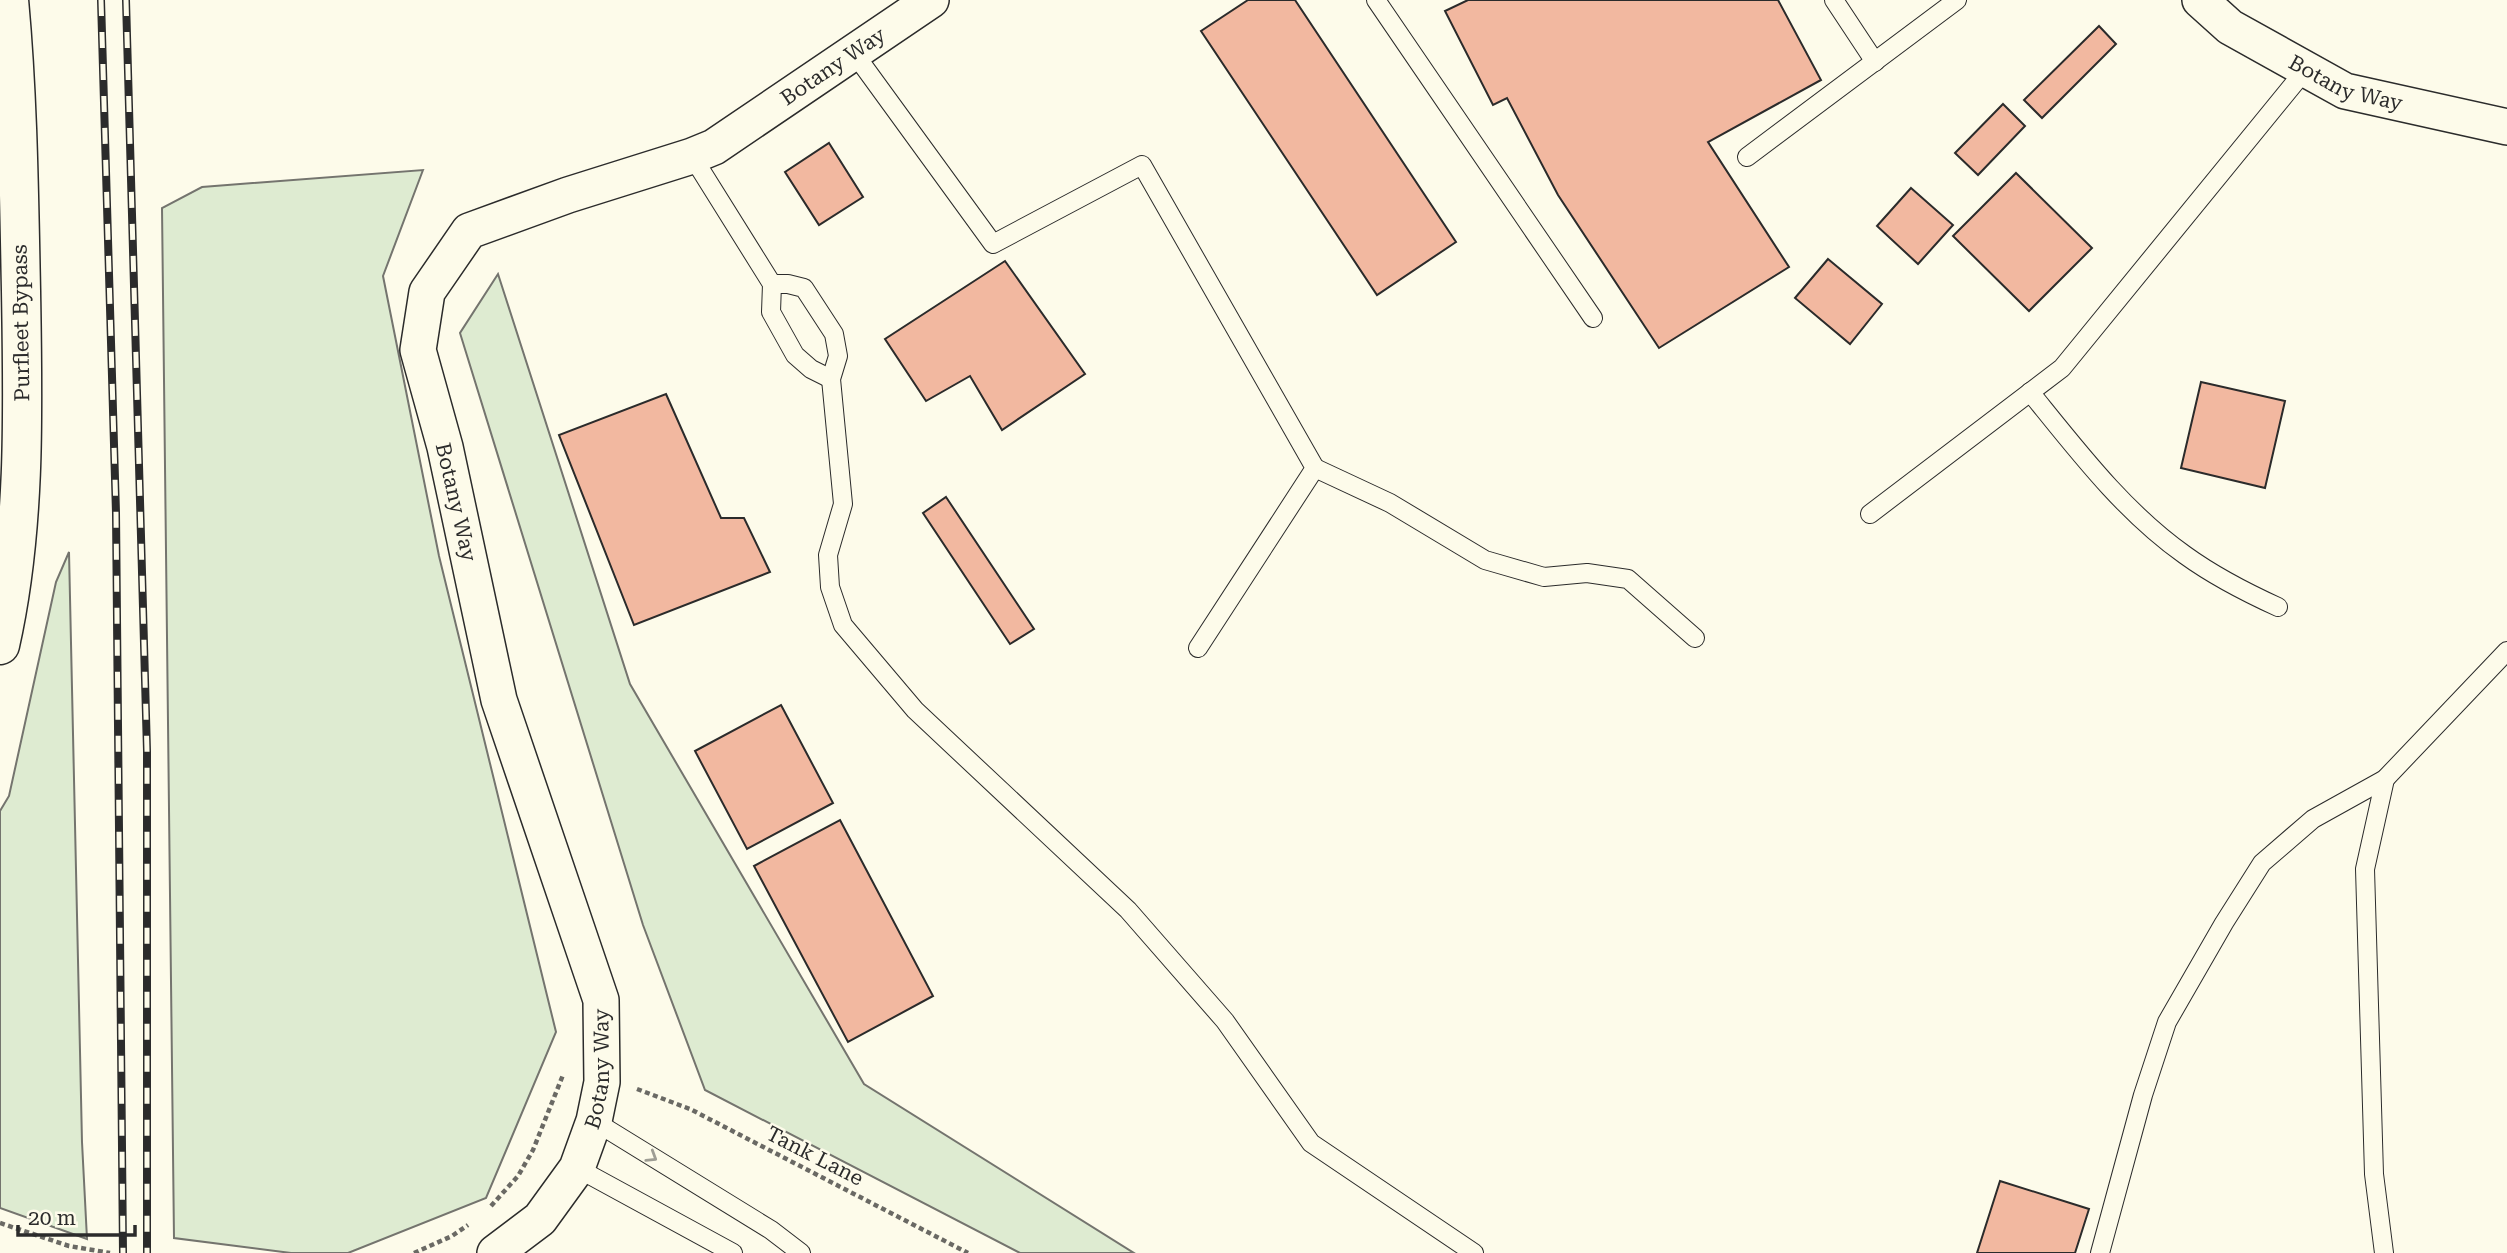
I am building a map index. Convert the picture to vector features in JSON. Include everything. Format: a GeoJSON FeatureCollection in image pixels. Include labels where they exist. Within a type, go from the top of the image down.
{"type":"FeatureCollection","features":[{"type":"Feature","properties":{"kind":"main road","name":"Purfleet Bypass"},"geometry":{"type":"LineString","coordinates":[[0,645],[9,607],[19,505],[11,392],[7,57],[9,0]]}},
{"type":"Feature","properties":{"kind":"street","name":"Botany Way"},"geometry":{"type":"LineString","coordinates":[[495,1253],[540,1219],[577,1168],[594,1121],[602,1082],[601,1000],[499,700],[445,447],[418,350],[427,292],[469,231],[714,147],[931,0]]}},
{"type":"Feature","properties":{"kind":"street","name":"Botany Way"},"geometry":{"type":"LineString","coordinates":[[2200,0],[2230,27],[2345,91],[2507,127]]}},
{"type":"Feature","properties":{"kind":"lane"},"geometry":{"type":"LineString","coordinates":[[1376,0],[1593,318]]}},
{"type":"Feature","properties":{"kind":"lane"},"geometry":{"type":"LineString","coordinates":[[1834,0],[1875,62]]}},
{"type":"Feature","properties":{"kind":"lane"},"geometry":{"type":"LineString","coordinates":[[1747,157],[1957,0]]}},
{"type":"Feature","properties":{"kind":"lane"},"geometry":{"type":"LineString","coordinates":[[854,52],[993,244],[1142,165],[1315,468],[1390,503],[1485,560],[1544,577],[1587,573],[1628,579],[1695,638]]}},
{"type":"Feature","properties":{"kind":"lane"},"geometry":{"type":"LineString","coordinates":[[1870,514],[2062,368],[2306,69]]}},
{"type":"Feature","properties":{"kind":"lane"},"geometry":{"type":"LineString","coordinates":[[692,156],[772,284],[771,312],[795,355],[811,369],[831,379]]}},
{"type":"Feature","properties":{"kind":"lane"},"geometry":{"type":"LineString","coordinates":[[772,284],[804,288],[834,334],[838,356],[831,379],[844,504],[828,555],[830,587],[843,625],[915,710],[1128,910],[1225,1021],[1311,1143],[1474,1253]]}},
{"type":"Feature","properties":{"kind":"lane"},"geometry":{"type":"LineString","coordinates":[[2031,392],[2084,460],[2135,513],[2193,561],[2225,582],[2278,607]]}},
{"type":"Feature","properties":{"kind":"lane"},"geometry":{"type":"LineString","coordinates":[[1198,648],[1315,468]]}},
{"type":"Feature","properties":{"kind":"lane"},"geometry":{"type":"LineString","coordinates":[[2101,1253],[2143,1095],[2167,1022],[2262,863],[2313,819],[2385,779],[2507,651]]}},
{"type":"Feature","properties":{"kind":"lane"},"geometry":{"type":"LineString","coordinates":[[2385,779],[2365,869],[2374,1174],[2385,1253]]}},
{"type":"Feature","properties":{"kind":"lane"},"geometry":{"type":"LineString","coordinates":[[594,1121],[771,1230],[801,1253]]}},
{"type":"Feature","properties":{"kind":"lane"},"geometry":{"type":"LineString","coordinates":[[577,1168],[733,1253]]}},
{"type":"Feature","properties":{"kind":"path"},"geometry":{"type":"LineString","coordinates":[[486,1211],[518,1176],[533,1150],[562,1075]]}},
{"type":"Feature","properties":{"kind":"path","name":"Tank Lane"},"geometry":{"type":"LineString","coordinates":[[646,1091],[690,1110],[968,1253]]}},
{"type":"Feature","properties":{"kind":"path"},"geometry":{"type":"LineString","coordinates":[[0,1223],[78,1248],[110,1253]]}},
{"type":"Feature","properties":{"kind":"path"},"geometry":{"type":"LineString","coordinates":[[414,1253],[452,1236],[469,1224]]}},
{"type":"Feature","properties":{"kind":"green space"},"geometry":{"type":"Polygon","coordinates":[[[423,170],[383,276],[439,556],[556,1032],[486,1198],[348,1253],[291,1253],[174,1238],[162,208],[202,187],[423,170]]]}},
{"type":"Feature","properties":{"kind":"green space"},"geometry":{"type":"Polygon","coordinates":[[[498,274],[630,684],[864,1084],[1134,1253],[1020,1253],[705,1090],[643,925],[460,333],[498,274]]]}},
{"type":"Feature","properties":{"kind":"green space"},"geometry":{"type":"Polygon","coordinates":[[[69,552],[82,1142],[87,1239],[0,1208],[0,811],[9,796],[56,582],[69,552]]]}},
{"type":"Feature","properties":{"kind":"building"},"geometry":{"type":"Polygon","coordinates":[[[1248,0],[1295,0],[1456,242],[1377,295],[1201,31],[1248,0]]]}},
{"type":"Feature","properties":{"kind":"building"},"geometry":{"type":"Polygon","coordinates":[[[1468,0],[1778,0],[1821,80],[1708,142],[1789,267],[1659,348],[1558,195],[1507,98],[1493,105],[1445,11],[1468,0]]]}},
{"type":"Feature","properties":{"kind":"building"},"geometry":{"type":"Polygon","coordinates":[[[2099,26],[2116,44],[2042,118],[2024,100],[2099,26]]]}},
{"type":"Feature","properties":{"kind":"building"},"geometry":{"type":"Polygon","coordinates":[[[2003,104],[2025,126],[1978,175],[1955,153],[2003,104]]]}},
{"type":"Feature","properties":{"kind":"building"},"geometry":{"type":"Polygon","coordinates":[[[829,143],[863,197],[819,225],[785,172],[829,143]]]}},
{"type":"Feature","properties":{"kind":"building"},"geometry":{"type":"Polygon","coordinates":[[[2016,173],[2092,248],[2029,311],[1953,236],[2016,173]]]}},
{"type":"Feature","properties":{"kind":"building"},"geometry":{"type":"Polygon","coordinates":[[[1911,188],[1953,225],[1918,264],[1877,226],[1911,188]]]}},
{"type":"Feature","properties":{"kind":"building"},"geometry":{"type":"Polygon","coordinates":[[[1828,259],[1882,304],[1850,344],[1795,298],[1828,259]]]}},
{"type":"Feature","properties":{"kind":"building"},"geometry":{"type":"Polygon","coordinates":[[[1005,261],[1085,374],[1002,430],[970,376],[926,401],[885,339],[1005,261]]]}},
{"type":"Feature","properties":{"kind":"building"},"geometry":{"type":"Polygon","coordinates":[[[2201,382],[2285,401],[2265,488],[2181,468],[2201,382]]]}},
{"type":"Feature","properties":{"kind":"building"},"geometry":{"type":"Polygon","coordinates":[[[666,394],[721,518],[744,518],[770,572],[634,625],[559,435],[666,394]]]}},
{"type":"Feature","properties":{"kind":"building"},"geometry":{"type":"Polygon","coordinates":[[[946,497],[1034,629],[1010,644],[923,513],[946,497]]]}},
{"type":"Feature","properties":{"kind":"building"},"geometry":{"type":"Polygon","coordinates":[[[781,705],[833,803],[747,849],[695,751],[781,705]]]}},
{"type":"Feature","properties":{"kind":"building"},"geometry":{"type":"Polygon","coordinates":[[[840,820],[933,996],[848,1042],[754,866],[840,820]]]}},
{"type":"Feature","properties":{"kind":"building"},"geometry":{"type":"Polygon","coordinates":[[[2000,1181],[2089,1209],[2075,1253],[1977,1253],[2000,1181]]]}},
{"type":"Feature","properties":{"kind":"railway"},"geometry":{"type":"LineString","coordinates":[[101,0],[116,513],[123,1253]]}},
{"type":"Feature","properties":{"kind":"railway"},"geometry":{"type":"LineString","coordinates":[[126,0],[147,751],[147,1253]]}}]}
